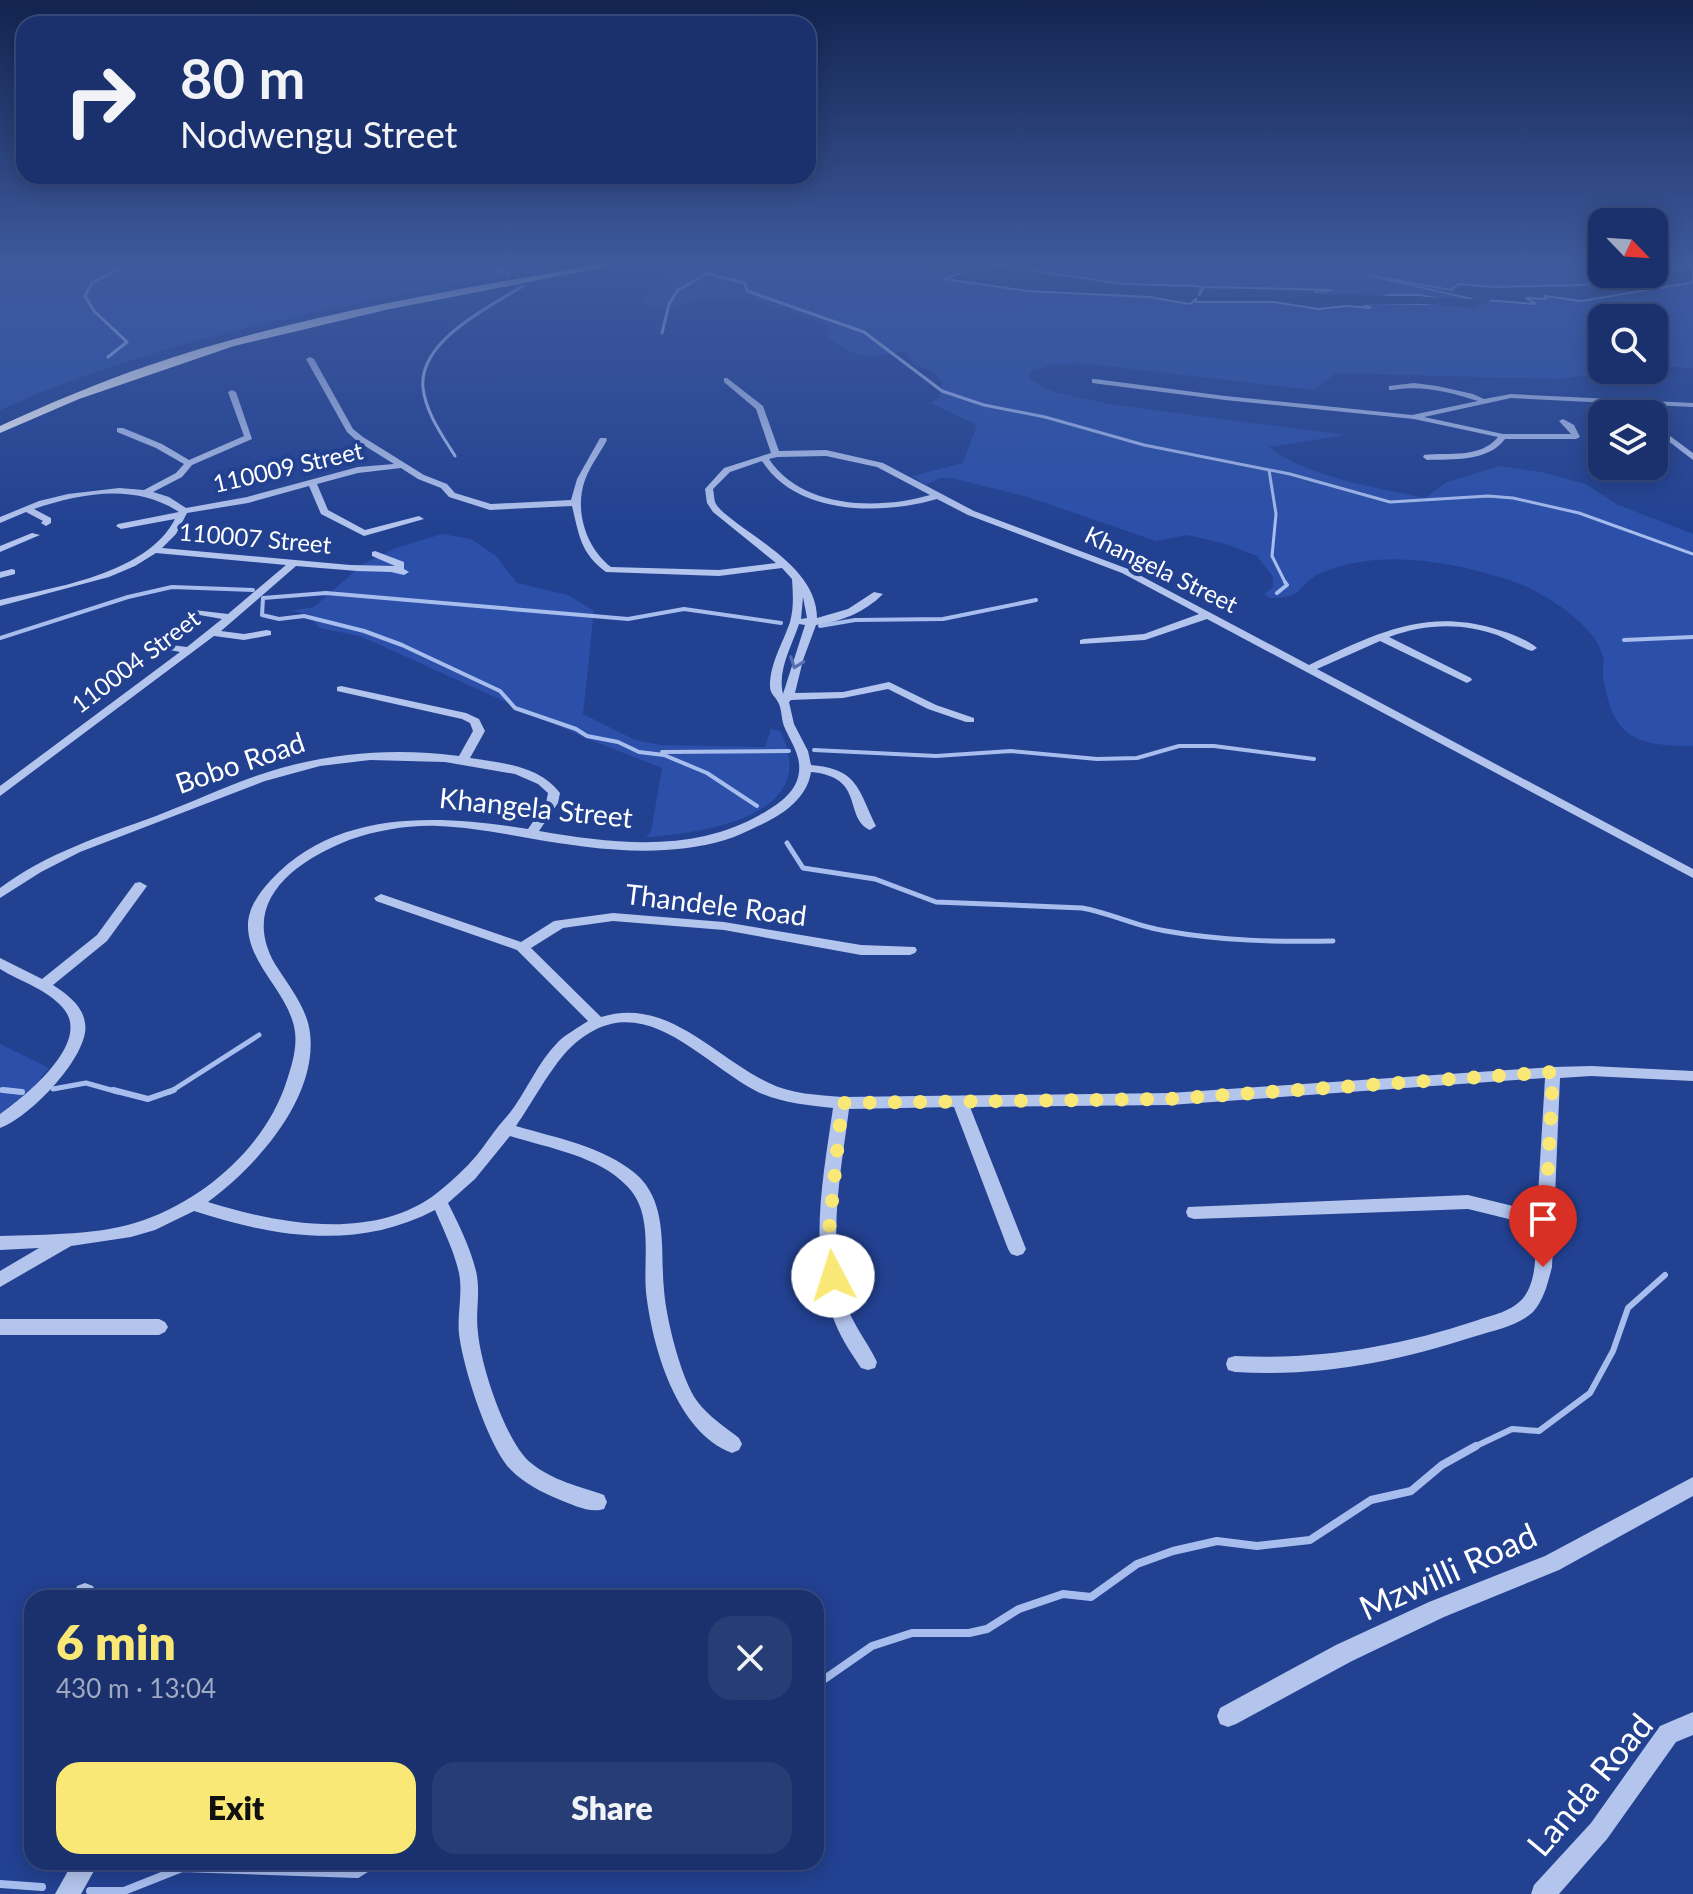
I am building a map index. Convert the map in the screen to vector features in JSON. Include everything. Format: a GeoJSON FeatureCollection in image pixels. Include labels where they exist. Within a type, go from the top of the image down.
{"type":"FeatureCollection","features":[{"type":"Feature","properties":{"kind":"main road"},"geometry":{"type":"LineString","coordinates":[[0,417],[108,373],[185,349]]}},
{"type":"Feature","properties":{"kind":"main road"},"geometry":{"type":"LineString","coordinates":[[0,430],[108,383],[214,349]]}},
{"type":"Feature","properties":{"kind":"street"},"geometry":{"type":"LineString","coordinates":[[310,359],[350,430],[401,466],[444,486],[452,495],[480,505],[575,503]]}},
{"type":"Feature","properties":{"kind":"street"},"geometry":{"type":"LineString","coordinates":[[727,380],[760,408],[776,476],[829,500],[893,506],[937,496]]}},
{"type":"Feature","properties":{"kind":"street"},"geometry":{"type":"LineString","coordinates":[[1095,381],[1412,417],[1503,436],[1576,437],[1571,427],[1563,421]]}},
{"type":"Feature","properties":{"kind":"street"},"geometry":{"type":"LineString","coordinates":[[1392,388],[1435,389],[1485,400]]}},
{"type":"Feature","properties":{"kind":"street"},"geometry":{"type":"LineString","coordinates":[[146,492],[179,475],[189,463],[249,437],[232,392]]}},
{"type":"Feature","properties":{"kind":"street"},"geometry":{"type":"LineString","coordinates":[[1412,417],[1485,400],[1524,396],[1637,400]]}},
{"type":"Feature","properties":{"kind":"street"},"geometry":{"type":"LineString","coordinates":[[1668,403],[1693,405]]}},
{"type":"Feature","properties":{"kind":"street"},"geometry":{"type":"LineString","coordinates":[[120,430],[166,449],[189,463]]}},
{"type":"Feature","properties":{"kind":"street"},"geometry":{"type":"LineString","coordinates":[[1427,457],[1481,452],[1497,445],[1503,436]]}},
{"type":"Feature","properties":{"kind":"street"},"geometry":{"type":"LineString","coordinates":[[1668,437],[1693,457]]}},
{"type":"Feature","properties":{"kind":"street"},"geometry":{"type":"LineString","coordinates":[[603,440],[581,479],[575,503],[589,550],[609,570],[719,573],[784,565]]}},
{"type":"Feature","properties":{"kind":"street","name":"Khangela Street"},"geometry":{"type":"LineString","coordinates":[[811,623],[811,601],[797,578],[724,517],[709,495],[712,482],[719,475],[770,456],[826,453],[863,459],[896,472],[985,519],[1106,562],[1693,874]]}},
{"type":"Feature","properties":{"kind":"street","name":"110009 Street"},"geometry":{"type":"LineString","coordinates":[[121,526],[248,500],[358,470],[401,466]]}},
{"type":"Feature","properties":{"kind":"street"},"geometry":{"type":"LineString","coordinates":[[312,483],[324,512],[380,543]]}},
{"type":"Feature","properties":{"kind":"street"},"geometry":{"type":"LineString","coordinates":[[0,520],[26,509],[84,493],[146,492],[168,499],[183,513],[177,526],[153,550],[106,576],[0,603]]}},
{"type":"Feature","properties":{"kind":"street"},"geometry":{"type":"LineString","coordinates":[[26,509],[48,520],[46,523]]}},
{"type":"Feature","properties":{"kind":"street"},"geometry":{"type":"LineString","coordinates":[[364,533],[419,519]]}},
{"type":"Feature","properties":{"kind":"street"},"geometry":{"type":"LineString","coordinates":[[0,549],[35,535]]}},
{"type":"Feature","properties":{"kind":"street","name":"110007 Street"},"geometry":{"type":"LineString","coordinates":[[153,550],[402,571],[401,564],[375,554]]}},
{"type":"Feature","properties":{"kind":"street","name":"110004 Street"},"geometry":{"type":"LineString","coordinates":[[0,792],[212,633],[294,563]]}},
{"type":"Feature","properties":{"kind":"street"},"geometry":{"type":"LineString","coordinates":[[0,575],[12,572]]}},
{"type":"Feature","properties":{"kind":"street"},"geometry":{"type":"LineString","coordinates":[[797,578],[800,602],[779,668],[790,727],[803,751],[805,768],[833,771],[849,780],[870,826]]}},
{"type":"Feature","properties":{"kind":"street"},"geometry":{"type":"LineString","coordinates":[[796,622],[811,623],[848,613],[878,594]]}},
{"type":"Feature","properties":{"kind":"street"},"geometry":{"type":"LineString","coordinates":[[198,612],[230,617]]}},
{"type":"Feature","properties":{"kind":"street"},"geometry":{"type":"LineString","coordinates":[[1084,642],[1145,637],[1207,615]]}},
{"type":"Feature","properties":{"kind":"street"},"geometry":{"type":"LineString","coordinates":[[783,699],[811,623]]}},
{"type":"Feature","properties":{"kind":"street"},"geometry":{"type":"LineString","coordinates":[[1308,669],[1403,626],[1447,623],[1496,632],[1532,648]]}},
{"type":"Feature","properties":{"kind":"street"},"geometry":{"type":"LineString","coordinates":[[212,633],[244,637],[267,633]]}},
{"type":"Feature","properties":{"kind":"street"},"geometry":{"type":"LineString","coordinates":[[1379,636],[1467,680]]}},
{"type":"Feature","properties":{"kind":"street"},"geometry":{"type":"LineString","coordinates":[[159,645],[188,650]]}},
{"type":"Feature","properties":{"kind":"street"},"geometry":{"type":"LineString","coordinates":[[783,699],[843,695],[889,685],[932,707],[970,720]]}},
{"type":"Feature","properties":{"kind":"street"},"geometry":{"type":"LineString","coordinates":[[341,689],[466,716],[475,721],[479,731],[463,759]]}},
{"type":"Feature","properties":{"kind":"street","name":"Bobo Road"},"geometry":{"type":"LineString","coordinates":[[0,894],[59,856],[293,768],[327,760],[374,755],[463,759],[521,773],[549,785],[554,793],[552,803],[530,835]]}},
{"type":"Feature","properties":{"kind":"street","name":"Khangela Street"},"geometry":{"type":"LineString","coordinates":[[0,1243],[109,1235],[150,1224],[193,1204],[256,1150],[279,1121],[294,1089],[303,1033],[297,1009],[256,941],[257,916],[265,895],[285,873],[311,854],[380,829],[438,822],[611,846],[651,846],[730,834],[755,824],[789,802],[803,779],[805,768]]}},
{"type":"Feature","properties":{"kind":"street"},"geometry":{"type":"LineString","coordinates":[[43,986],[102,938],[140,886]]}},
{"type":"Feature","properties":{"kind":"street"},"geometry":{"type":"LineString","coordinates":[[381,898],[522,947],[597,1022]]}},
{"type":"Feature","properties":{"kind":"street","name":"Thandele Road"},"geometry":{"type":"LineString","coordinates":[[522,947],[559,924],[613,917],[724,926],[861,950],[910,950]]}},
{"type":"Feature","properties":{"kind":"street"},"geometry":{"type":"LineString","coordinates":[[0,963],[43,986],[76,1013],[78,1034],[64,1062],[47,1083],[0,1122]]}},
{"type":"Feature","properties":{"kind":"street"},"geometry":{"type":"LineString","coordinates":[[193,1204],[282,1229],[348,1232],[388,1224],[439,1202],[470,1175],[563,1046],[580,1031],[597,1022],[621,1017],[650,1019],[672,1027],[765,1088],[795,1098],[842,1103],[1170,1099],[1553,1072],[1693,1076]]}},
{"type":"Feature","properties":{"kind":"street"},"geometry":{"type":"LineString","coordinates":[[1235,1364],[1305,1365],[1385,1357],[1429,1345],[1523,1310],[1537,1292],[1543,1267],[1553,1072]]}},
{"type":"Feature","properties":{"kind":"street"},"geometry":{"type":"LineString","coordinates":[[959,1100],[1017,1249]]}},
{"type":"Feature","properties":{"kind":"street"},"geometry":{"type":"LineString","coordinates":[[842,1103],[829,1231],[833,1276],[845,1324],[868,1362]]}},
{"type":"Feature","properties":{"kind":"street"},"geometry":{"type":"LineString","coordinates":[[504,1128],[590,1157],[614,1167],[634,1182],[648,1206],[654,1234],[655,1294],[685,1397],[698,1416],[732,1444]]}},
{"type":"Feature","properties":{"kind":"street"},"geometry":{"type":"LineString","coordinates":[[439,1202],[459,1244],[466,1269],[469,1334],[477,1367],[510,1454],[526,1471],[573,1496],[597,1502]]}},
{"type":"Feature","properties":{"kind":"street"},"geometry":{"type":"LineString","coordinates":[[1194,1212],[1468,1202],[1545,1221]]}},
{"type":"Feature","properties":{"kind":"street"},"geometry":{"type":"LineString","coordinates":[[0,1280],[69,1239]]}},
{"type":"Feature","properties":{"kind":"street"},"geometry":{"type":"LineString","coordinates":[[0,1327],[159,1327]]}},
{"type":"Feature","properties":{"kind":"street","name":"Mzwilli Road"},"geometry":{"type":"LineString","coordinates":[[1228,1716],[1318,1667],[1437,1609],[1552,1563],[1693,1486]]}},
{"type":"Feature","properties":{"kind":"street","name":"Landa Road"},"geometry":{"type":"LineString","coordinates":[[1543,1894],[1599,1831],[1668,1734],[1693,1723]]}},
{"type":"Feature","properties":{"kind":"street"},"geometry":{"type":"LineString","coordinates":[[67,1894],[82,1870]]}},
{"type":"Feature","properties":{"kind":"shaded area"},"geometry":{"type":"Polygon","coordinates":[[[0,349],[168,349],[70,381],[0,410],[0,349]]]}},
{"type":"Feature","properties":{"kind":"shaded area"},"geometry":{"type":"Polygon","coordinates":[[[847,349],[1588,349],[1588,376],[1557,379],[1336,373],[1313,390],[1081,363],[1054,364],[1029,372],[1030,380],[1053,392],[1115,405],[1346,435],[1269,447],[1302,466],[1365,486],[1425,498],[1447,482],[1500,466],[1541,472],[1586,484],[1616,504],[1693,534],[1693,746],[1655,744],[1629,734],[1613,712],[1603,675],[1603,657],[1589,632],[1564,609],[1533,590],[1506,579],[1438,563],[1390,559],[1343,565],[1314,577],[1290,596],[1270,598],[1264,594],[1273,587],[1273,577],[1257,556],[1226,544],[1187,535],[1156,541],[1028,497],[951,478],[940,478],[926,485],[912,476],[963,463],[977,425],[931,403],[939,397],[943,382],[931,371],[913,364],[906,351],[864,355],[847,349]]]}},
{"type":"Feature","properties":{"kind":"shaded area"},"geometry":{"type":"Polygon","coordinates":[[[1668,349],[1693,349],[1693,368],[1668,367],[1668,349]]]}},
{"type":"Feature","properties":{"kind":"shaded area"},"geometry":{"type":"Polygon","coordinates":[[[442,534],[471,539],[496,556],[517,583],[568,595],[594,611],[583,714],[635,740],[660,745],[765,747],[771,729],[780,731],[789,760],[786,783],[772,801],[751,814],[698,831],[646,837],[651,832],[662,768],[588,739],[360,636],[319,628],[309,614],[290,611],[314,607],[363,564],[396,548],[442,534]]]}},
{"type":"Feature","properties":{"kind":"shaded area"},"geometry":{"type":"Polygon","coordinates":[[[0,1044],[49,1068],[32,1088],[0,1114],[0,1044]]]}},
{"type":"Feature","properties":{"kind":"waterway"},"geometry":{"type":"LineString","coordinates":[[108,357],[118,349]]}},
{"type":"Feature","properties":{"kind":"waterway"},"geometry":{"type":"LineString","coordinates":[[436,349],[424,371],[423,388],[435,424],[455,456]]}},
{"type":"Feature","properties":{"kind":"waterway"},"geometry":{"type":"LineString","coordinates":[[887,349],[942,391],[984,405],[1045,417],[1144,445],[1290,474],[1390,502],[1488,496],[1513,498],[1579,513],[1693,554]]}},
{"type":"Feature","properties":{"kind":"waterway"},"geometry":{"type":"LineString","coordinates":[[1269,470],[1276,514],[1272,556],[1285,582]]}},
{"type":"Feature","properties":{"kind":"waterway"},"geometry":{"type":"LineString","coordinates":[[1277,593],[1287,585],[1285,582]]}},
{"type":"Feature","properties":{"kind":"waterway"},"geometry":{"type":"LineString","coordinates":[[0,638],[128,597],[172,587],[253,590]]}},
{"type":"Feature","properties":{"kind":"waterway"},"geometry":{"type":"LineString","coordinates":[[757,806],[707,773],[664,755],[639,752],[618,742],[587,736],[576,729],[515,708],[500,691],[402,645],[364,631],[304,616],[279,619],[262,615],[263,598],[326,593],[628,619],[684,609],[781,623]]}},
{"type":"Feature","properties":{"kind":"waterway"},"geometry":{"type":"LineString","coordinates":[[820,626],[855,620],[943,619],[1036,600]]}},
{"type":"Feature","properties":{"kind":"waterway"},"geometry":{"type":"LineString","coordinates":[[1624,640],[1693,637]]}},
{"type":"Feature","properties":{"kind":"waterway"},"geometry":{"type":"LineString","coordinates":[[814,750],[936,756],[1011,751],[1097,759],[1137,758],[1179,746],[1214,746],[1314,759]]}},
{"type":"Feature","properties":{"kind":"waterway"},"geometry":{"type":"LineString","coordinates":[[662,752],[789,751]]}},
{"type":"Feature","properties":{"kind":"waterway"},"geometry":{"type":"LineString","coordinates":[[787,843],[803,868],[875,879],[936,902],[1082,908],[1155,929],[1208,937],[1333,941]]}},
{"type":"Feature","properties":{"kind":"waterway"},"geometry":{"type":"LineString","coordinates":[[172,1091],[259,1035]]}},
{"type":"Feature","properties":{"kind":"waterway"},"geometry":{"type":"LineString","coordinates":[[53,1089],[86,1083],[118,1092]]}},
{"type":"Feature","properties":{"kind":"waterway"},"geometry":{"type":"LineString","coordinates":[[0,1090],[22,1092],[3,1090]]}},
{"type":"Feature","properties":{"kind":"waterway"},"geometry":{"type":"LineString","coordinates":[[113,1090],[148,1099],[172,1091]]}},
{"type":"Feature","properties":{"kind":"waterway"},"geometry":{"type":"LineString","coordinates":[[1475,1447],[1512,1429],[1539,1431],[1590,1393],[1613,1351],[1628,1308],[1665,1275]]}},
{"type":"Feature","properties":{"kind":"waterway"},"geometry":{"type":"LineString","coordinates":[[824,1679],[872,1646],[912,1633],[969,1633],[987,1629],[1019,1609],[1063,1594],[1091,1597],[1137,1564],[1173,1551],[1217,1541],[1257,1546],[1310,1540],[1371,1500],[1411,1491],[1442,1465],[1475,1447]]}},
{"type":"Feature","properties":{"kind":"waterway"},"geometry":{"type":"LineString","coordinates":[[90,1891],[124,1891],[177,1870]]}},
{"type":"Feature","properties":{"kind":"waterway"},"geometry":{"type":"LineString","coordinates":[[240,1870],[357,1874],[363,1870]]}},
{"type":"Feature","properties":{"kind":"waterway"},"geometry":{"type":"LineString","coordinates":[[0,1884],[42,1887]]}},
{"type":"Feature","properties":{"kind":"route"},"geometry":{"type":"LineString","coordinates":[[833,1276],[829,1231],[842,1103],[1170,1099],[1553,1072],[1543,1267]]}}]}
